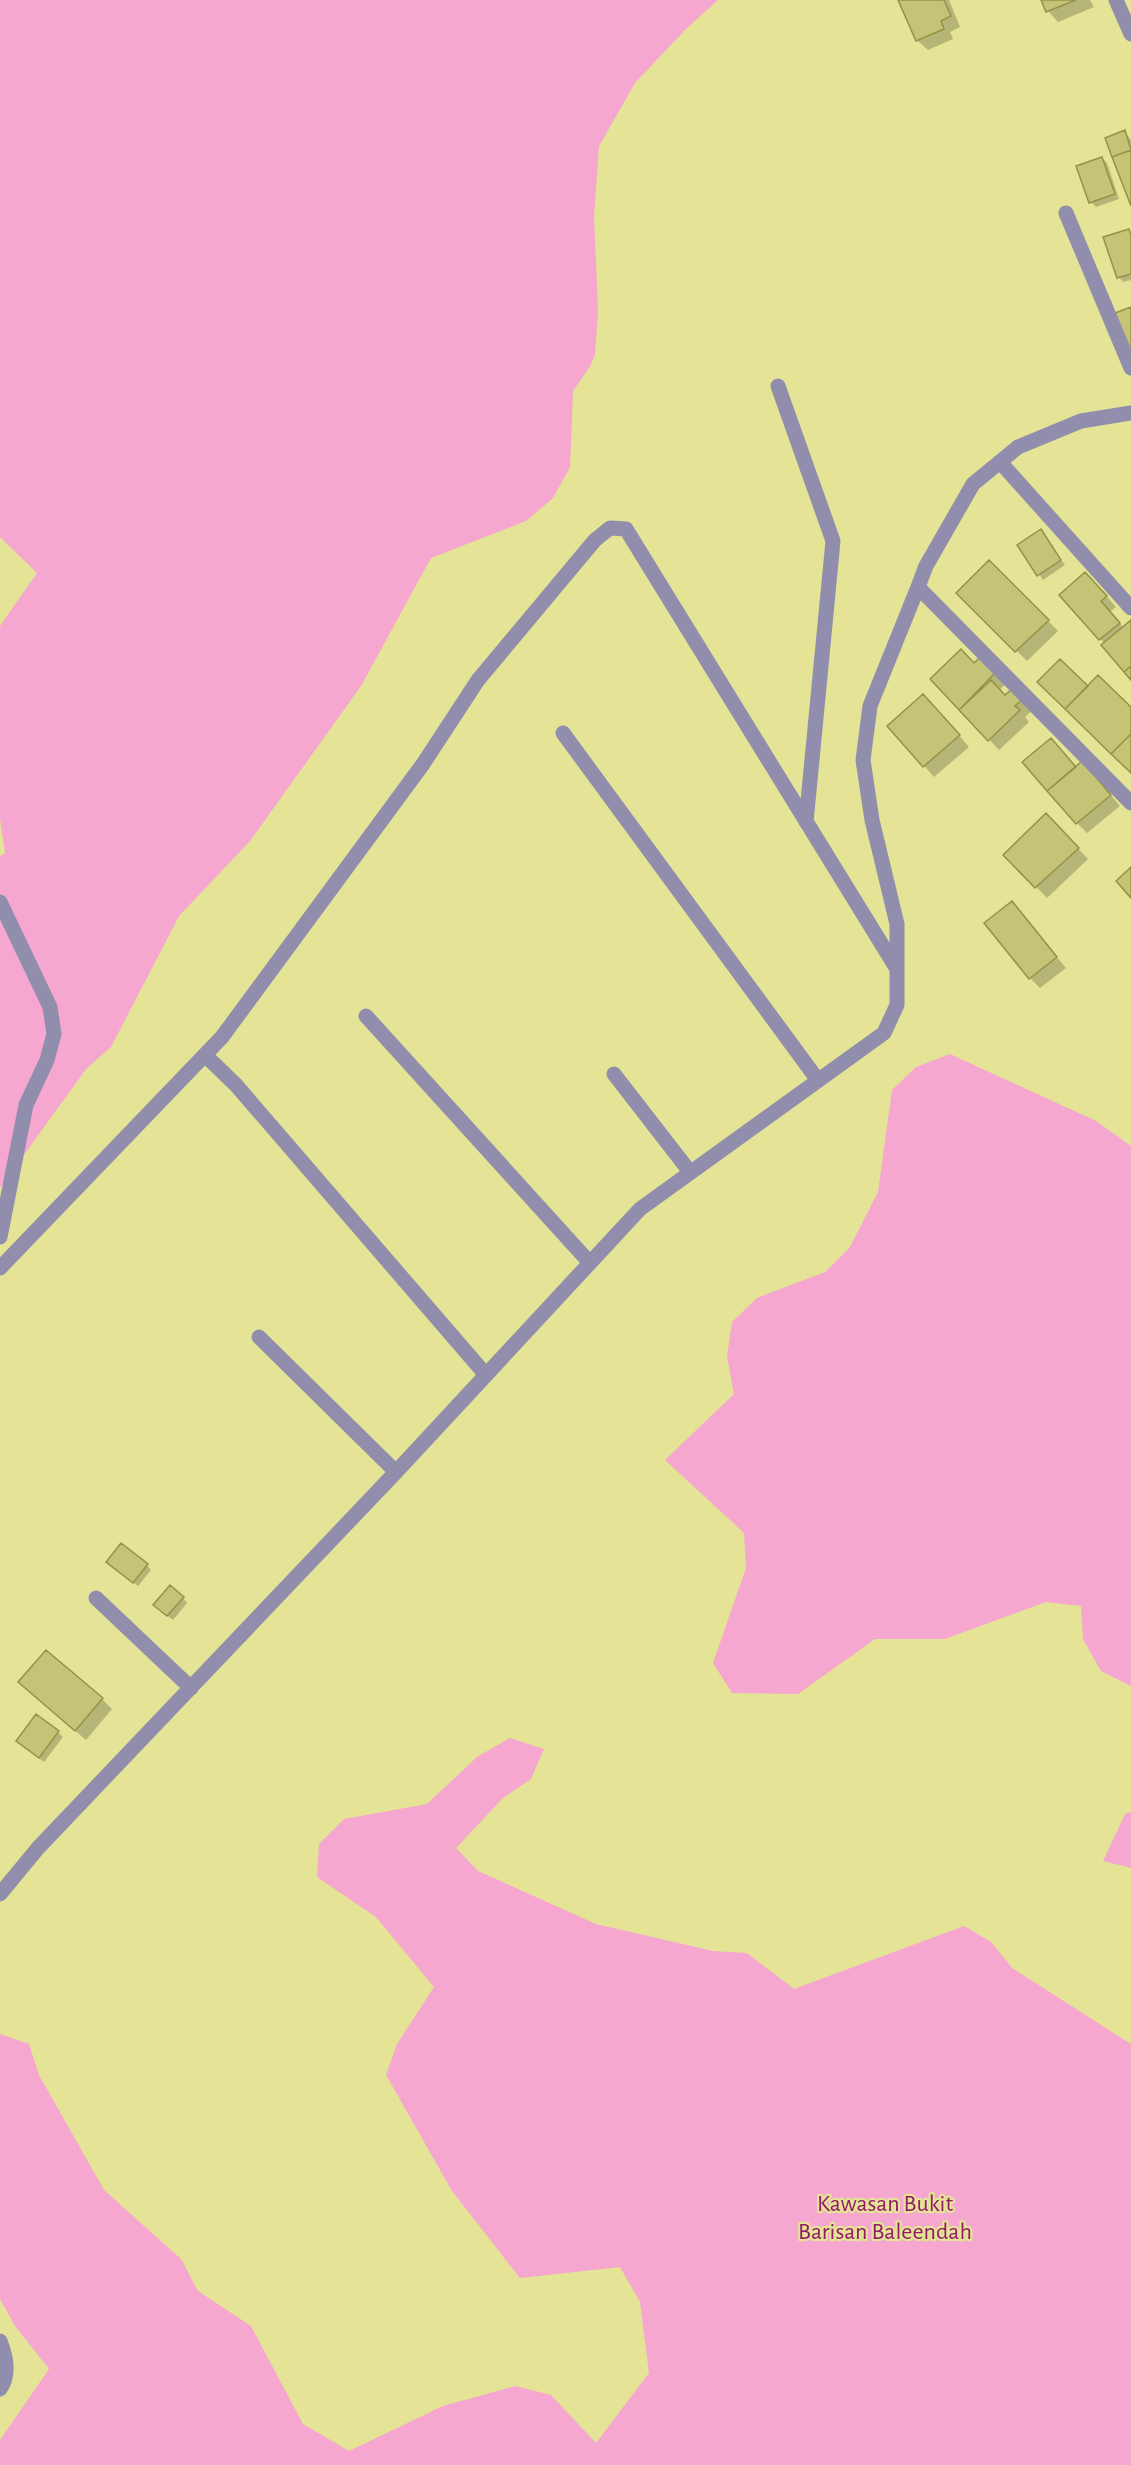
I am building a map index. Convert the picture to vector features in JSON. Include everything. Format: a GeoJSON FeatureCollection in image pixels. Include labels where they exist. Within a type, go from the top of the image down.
{"type":"FeatureCollection","features":[{"type":"Feature","properties":{"kind":"street"},"geometry":{"type":"LineString","coordinates":[[1116,0],[1131,34]]}},
{"type":"Feature","properties":{"kind":"street"},"geometry":{"type":"LineString","coordinates":[[1066,213],[1131,368]]}},
{"type":"Feature","properties":{"kind":"street"},"geometry":{"type":"LineString","coordinates":[[778,386],[833,541],[806,822]]}},
{"type":"Feature","properties":{"kind":"street"},"geometry":{"type":"LineString","coordinates":[[0,1894],[38,1848],[396,1472],[640,1209],[817,1079],[867,1047],[884,1032],[897,1005],[897,924],[872,820],[863,760],[870,706],[926,566],[973,484],[1018,447],[1081,421],[1130,415]]}},
{"type":"Feature","properties":{"kind":"street"},"geometry":{"type":"LineString","coordinates":[[999,462],[1131,608]]}},
{"type":"Feature","properties":{"kind":"street"},"geometry":{"type":"LineString","coordinates":[[0,1268],[222,1037],[423,764],[478,680],[595,540],[610,528],[626,529],[897,969]]}},
{"type":"Feature","properties":{"kind":"street"},"geometry":{"type":"LineString","coordinates":[[918,588],[1131,803]]}},
{"type":"Feature","properties":{"kind":"street"},"geometry":{"type":"LineString","coordinates":[[563,733],[817,1079]]}},
{"type":"Feature","properties":{"kind":"street"},"geometry":{"type":"LineString","coordinates":[[0,902],[50,1007],[54,1034],[47,1060],[26,1105],[0,1237]]}},
{"type":"Feature","properties":{"kind":"street"},"geometry":{"type":"LineString","coordinates":[[366,1016],[590,1263]]}},
{"type":"Feature","properties":{"kind":"street"},"geometry":{"type":"LineString","coordinates":[[205,1055],[236,1085],[486,1375]]}},
{"type":"Feature","properties":{"kind":"street"},"geometry":{"type":"LineString","coordinates":[[614,1074],[690,1172]]}},
{"type":"Feature","properties":{"kind":"street"},"geometry":{"type":"LineString","coordinates":[[260,1337],[396,1472]]}},
{"type":"Feature","properties":{"kind":"street"},"geometry":{"type":"LineString","coordinates":[[96,1598],[191,1688]]}},
{"type":"Feature","properties":{"kind":"street"},"geometry":{"type":"LineString","coordinates":[[0,2341],[6,2358],[3,2385],[0,2389]]}},
{"type":"Feature","properties":{"kind":"green space"},"geometry":{"type":"Polygon","coordinates":[[[0,0],[718,0],[686,29],[635,83],[599,146],[594,217],[598,311],[595,354],[591,365],[573,391],[570,467],[553,498],[526,521],[431,558],[361,686],[250,841],[179,916],[111,1047],[86,1069],[0,1188],[0,856],[5,853],[0,819],[0,626],[37,573],[0,537],[0,0]]]}},
{"type":"Feature","properties":{"kind":"green space"},"geometry":{"type":"Polygon","coordinates":[[[950,1054],[1096,1121],[1131,1146],[1131,1686],[1101,1671],[1083,1639],[1081,1606],[1046,1602],[945,1639],[875,1639],[798,1694],[732,1693],[713,1663],[746,1568],[744,1533],[665,1460],[734,1394],[727,1356],[732,1322],[757,1298],[825,1272],[850,1247],[878,1192],[892,1090],[916,1067],[950,1054]]]}},
{"type":"Feature","properties":{"kind":"green space","name":"Kawasan Bukit Barisan Baleendah"},"geometry":{"type":"Polygon","coordinates":[[[510,1738],[544,1749],[531,1779],[503,1798],[456,1848],[478,1871],[596,1924],[713,1951],[747,1953],[794,1989],[964,1926],[991,1942],[1012,1968],[1131,2044],[1131,2465],[0,2465],[0,2440],[49,2369],[15,2326],[0,2299],[0,2034],[29,2044],[39,2075],[104,2190],[181,2259],[198,2291],[251,2326],[303,2424],[349,2451],[443,2406],[515,2386],[551,2395],[596,2443],[649,2373],[640,2302],[620,2267],[520,2278],[452,2191],[386,2075],[397,2044],[434,1987],[376,1917],[317,1877],[319,1844],[344,1819],[427,1804],[477,1757],[510,1738]]]}},
{"type":"Feature","properties":{"kind":"green space"},"geometry":{"type":"Polygon","coordinates":[[[1131,1812],[1131,1868],[1103,1861],[1125,1814],[1131,1812]]]}},
{"type":"Feature","properties":{"kind":"building"},"geometry":{"type":"Polygon","coordinates":[[[898,0],[944,0],[951,16],[941,21],[944,29],[916,41],[898,0]]]}},
{"type":"Feature","properties":{"kind":"building"},"geometry":{"type":"Polygon","coordinates":[[[1041,0],[1076,0],[1046,12],[1041,0]]]}},
{"type":"Feature","properties":{"kind":"building"},"geometry":{"type":"Polygon","coordinates":[[[1125,130],[1131,150],[1112,157],[1105,138],[1125,130]]]}},
{"type":"Feature","properties":{"kind":"building"},"geometry":{"type":"Polygon","coordinates":[[[1131,150],[1131,206],[1112,157],[1131,150]]]}},
{"type":"Feature","properties":{"kind":"building"},"geometry":{"type":"Polygon","coordinates":[[[1102,157],[1115,194],[1089,203],[1076,166],[1102,157]]]}},
{"type":"Feature","properties":{"kind":"building"},"geometry":{"type":"Polygon","coordinates":[[[1129,229],[1131,274],[1117,278],[1103,237],[1129,229]]]}},
{"type":"Feature","properties":{"kind":"building"},"geometry":{"type":"Polygon","coordinates":[[[1131,307],[1131,356],[1115,313],[1131,307]]]}},
{"type":"Feature","properties":{"kind":"building"},"geometry":{"type":"Polygon","coordinates":[[[1041,529],[1061,560],[1037,576],[1017,545],[1041,529]]]}},
{"type":"Feature","properties":{"kind":"building"},"geometry":{"type":"Polygon","coordinates":[[[989,560],[1049,620],[1015,652],[956,593],[989,560]]]}},
{"type":"Feature","properties":{"kind":"building"},"geometry":{"type":"Polygon","coordinates":[[[1085,572],[1107,596],[1101,601],[1120,623],[1099,640],[1059,595],[1085,572]]]}},
{"type":"Feature","properties":{"kind":"building"},"geometry":{"type":"Polygon","coordinates":[[[1131,620],[1131,666],[1124,672],[1101,645],[1131,620]]]}},
{"type":"Feature","properties":{"kind":"building"},"geometry":{"type":"Polygon","coordinates":[[[961,649],[974,663],[981,656],[996,672],[959,710],[930,679],[961,649]]]}},
{"type":"Feature","properties":{"kind":"building"},"geometry":{"type":"Polygon","coordinates":[[[1060,659],[1088,686],[1065,709],[1037,682],[1060,659]]]}},
{"type":"Feature","properties":{"kind":"building"},"geometry":{"type":"Polygon","coordinates":[[[1131,666],[1131,680],[1124,672],[1131,666]]]}},
{"type":"Feature","properties":{"kind":"building"},"geometry":{"type":"Polygon","coordinates":[[[1098,675],[1131,707],[1131,734],[1111,754],[1065,709],[1098,675]]]}},
{"type":"Feature","properties":{"kind":"building"},"geometry":{"type":"Polygon","coordinates":[[[991,680],[1005,695],[1013,688],[1023,699],[1015,706],[1020,710],[988,741],[959,710],[991,680]]]}},
{"type":"Feature","properties":{"kind":"building"},"geometry":{"type":"Polygon","coordinates":[[[923,694],[960,735],[923,767],[887,726],[923,694]]]}},
{"type":"Feature","properties":{"kind":"building"},"geometry":{"type":"Polygon","coordinates":[[[1131,734],[1131,773],[1111,754],[1131,734]]]}},
{"type":"Feature","properties":{"kind":"building"},"geometry":{"type":"Polygon","coordinates":[[[1051,738],[1076,767],[1047,791],[1022,762],[1051,738]]]}},
{"type":"Feature","properties":{"kind":"building"},"geometry":{"type":"Polygon","coordinates":[[[1082,761],[1111,795],[1076,824],[1047,791],[1082,761]]]}},
{"type":"Feature","properties":{"kind":"building"},"geometry":{"type":"Polygon","coordinates":[[[1046,813],[1079,848],[1035,888],[1003,855],[1046,813]]]}},
{"type":"Feature","properties":{"kind":"building"},"geometry":{"type":"Polygon","coordinates":[[[1131,867],[1131,898],[1116,881],[1131,867]]]}},
{"type":"Feature","properties":{"kind":"building"},"geometry":{"type":"Polygon","coordinates":[[[1012,901],[1057,957],[1029,979],[984,923],[1012,901]]]}},
{"type":"Feature","properties":{"kind":"building"},"geometry":{"type":"Polygon","coordinates":[[[121,1543],[148,1564],[133,1583],[106,1562],[121,1543]]]}},
{"type":"Feature","properties":{"kind":"building"},"geometry":{"type":"Polygon","coordinates":[[[170,1585],[184,1597],[167,1616],[153,1605],[170,1585]]]}},
{"type":"Feature","properties":{"kind":"building"},"geometry":{"type":"Polygon","coordinates":[[[46,1650],[103,1698],[75,1731],[18,1682],[46,1650]]]}},
{"type":"Feature","properties":{"kind":"building"},"geometry":{"type":"Polygon","coordinates":[[[36,1714],[59,1731],[39,1758],[16,1741],[36,1714]]]}}]}
